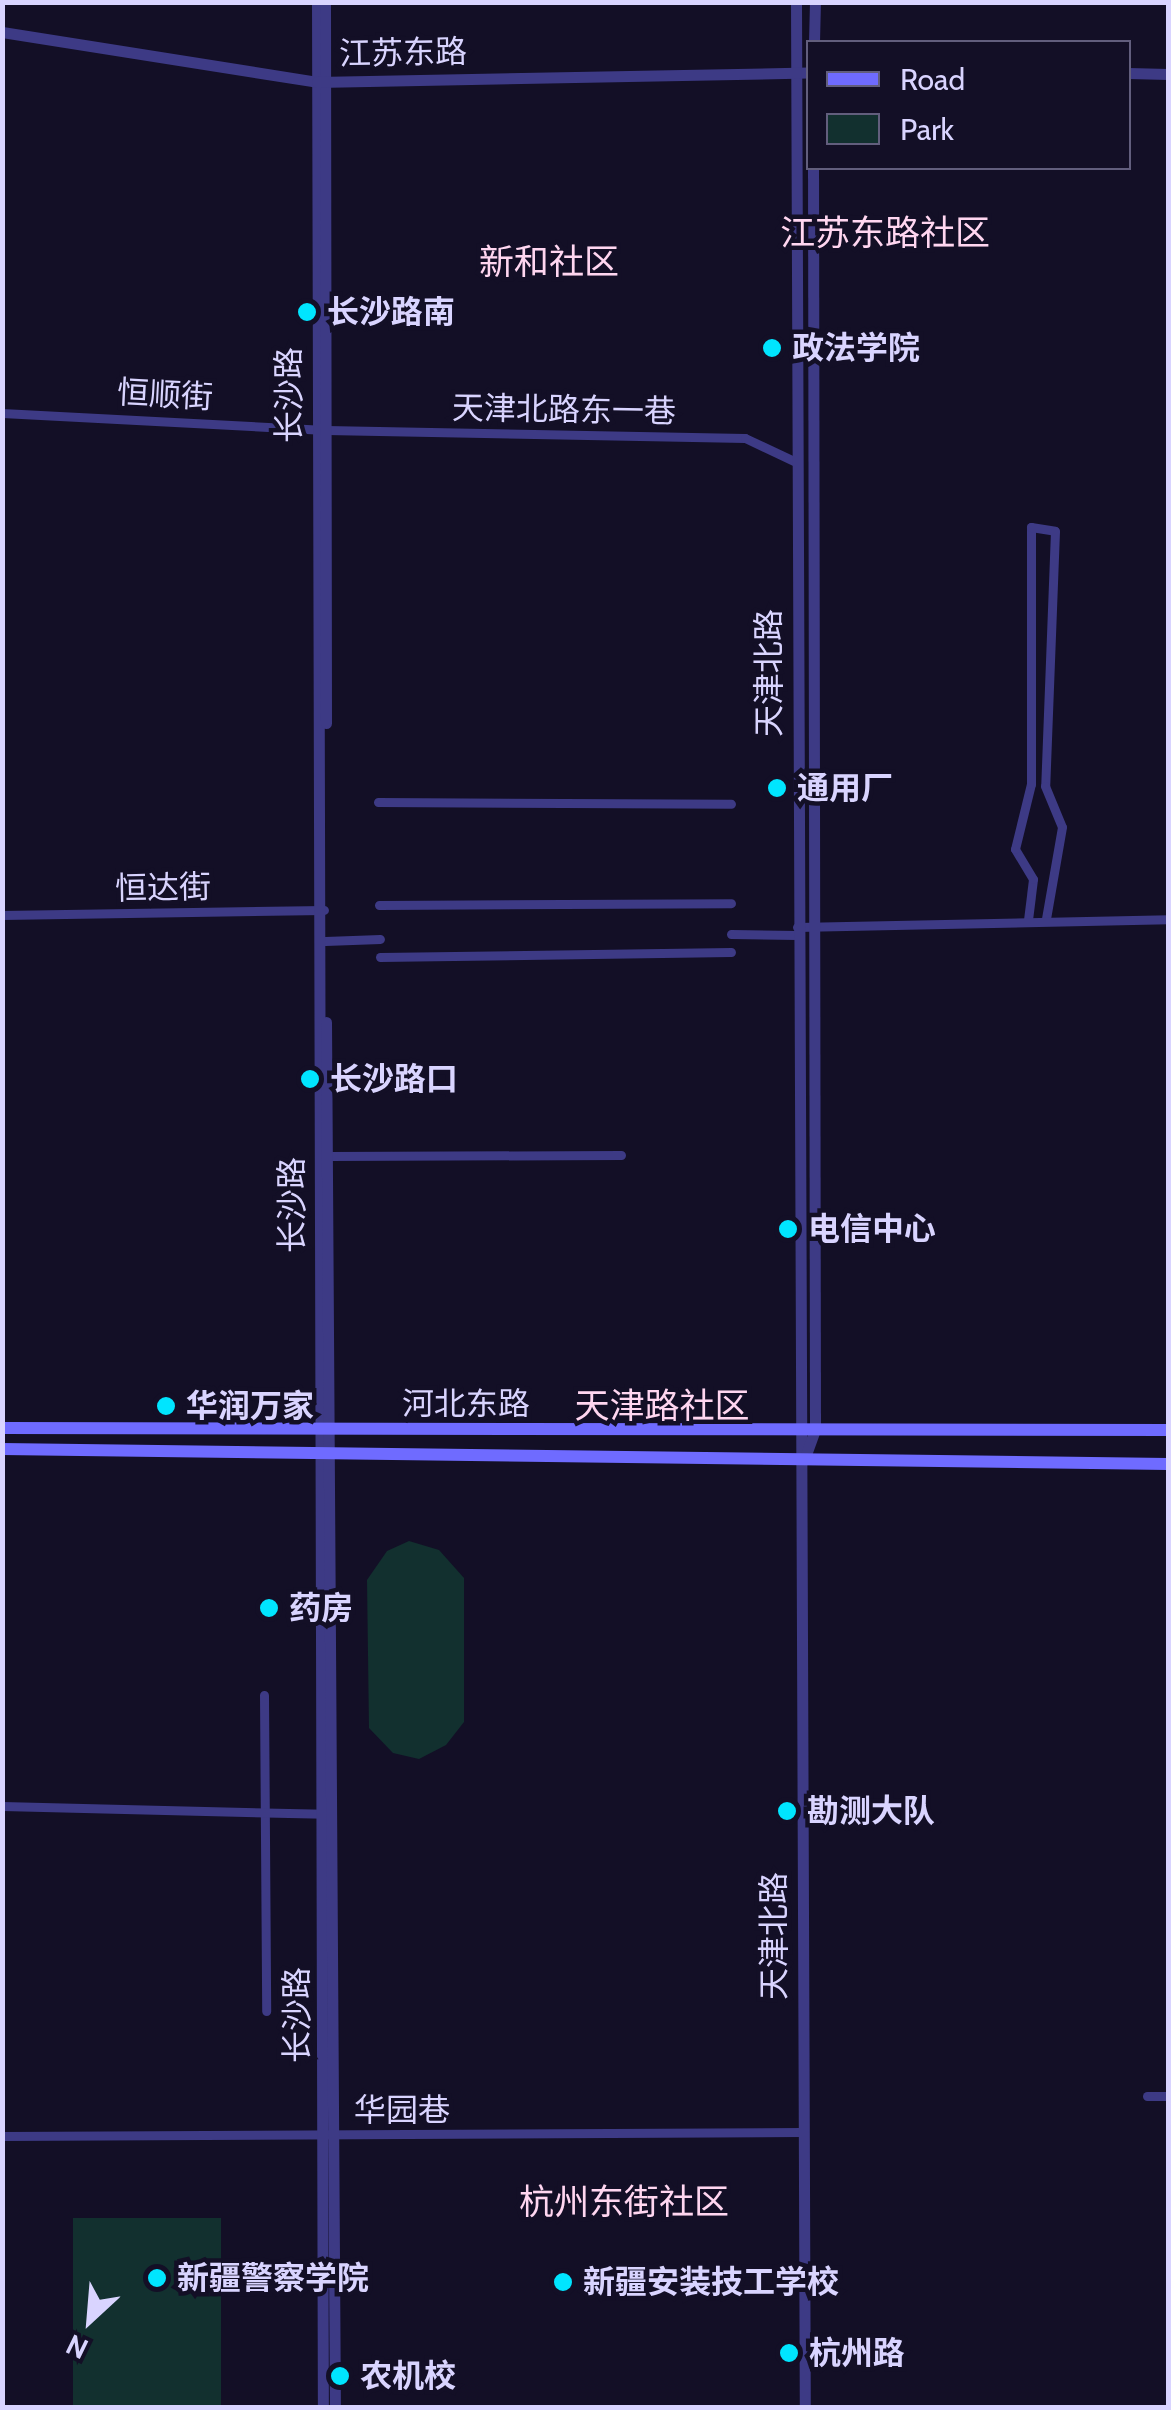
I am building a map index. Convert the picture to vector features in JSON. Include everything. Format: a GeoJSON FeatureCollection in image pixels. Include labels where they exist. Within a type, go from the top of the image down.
{"type":"FeatureCollection","features":[{"type":"Feature","properties":{"kind":"main road","name":"河北东路"},"geometry":{"type":"LineString","coordinates":[[2,1428],[1168,1430]]}},
{"type":"Feature","properties":{"kind":"main road"},"geometry":{"type":"LineString","coordinates":[[2,1449],[802,1464],[1168,1464]]}},
{"type":"Feature","properties":{"kind":"street","name":"长沙路"},"geometry":{"type":"LineString","coordinates":[[317,2],[321,82],[321,910],[330,2136],[323,2408]]}},
{"type":"Feature","properties":{"kind":"street","name":"长沙路"},"geometry":{"type":"LineString","coordinates":[[321,82],[325,2]]}},
{"type":"Feature","properties":{"kind":"street","name":"天津北路"},"geometry":{"type":"LineString","coordinates":[[796,2],[802,72],[796,462],[801,929],[816,1429],[802,1464]]}},
{"type":"Feature","properties":{"kind":"street"},"geometry":{"type":"LineString","coordinates":[[814,40],[815,2]]}},
{"type":"Feature","properties":{"kind":"street","name":"江苏东路"},"geometry":{"type":"LineString","coordinates":[[2,32],[321,82],[802,72]]}},
{"type":"Feature","properties":{"kind":"street"},"geometry":{"type":"LineString","coordinates":[[1131,73],[1168,74]]}},
{"type":"Feature","properties":{"kind":"street","name":"天津北路"},"geometry":{"type":"LineString","coordinates":[[805,2408],[802,1464],[798,1431],[813,170]]}},
{"type":"Feature","properties":{"kind":"street","name":"恒顺街"},"geometry":{"type":"LineString","coordinates":[[2,413],[321,429]]}},
{"type":"Feature","properties":{"kind":"street","name":"天津北路东一巷"},"geometry":{"type":"LineString","coordinates":[[321,429],[745,438],[796,462]]}},
{"type":"Feature","properties":{"kind":"street"},"geometry":{"type":"LineString","coordinates":[[1028,920],[1032,879],[1014,849],[1031,784],[1031,527],[1055,531],[1045,786],[1062,827],[1046,919]]}},
{"type":"Feature","properties":{"kind":"street"},"geometry":{"type":"LineString","coordinates":[[378,802],[731,804]]}},
{"type":"Feature","properties":{"kind":"street"},"geometry":{"type":"LineString","coordinates":[[379,905],[731,903]]}},
{"type":"Feature","properties":{"kind":"street","name":"长沙路"},"geometry":{"type":"LineString","coordinates":[[321,910],[329,1156],[325,1431]]}},
{"type":"Feature","properties":{"kind":"street","name":"恒达街"},"geometry":{"type":"LineString","coordinates":[[2,916],[321,910]]}},
{"type":"Feature","properties":{"kind":"street"},"geometry":{"type":"LineString","coordinates":[[731,934],[1046,919],[1168,920]]}},
{"type":"Feature","properties":{"kind":"street"},"geometry":{"type":"LineString","coordinates":[[324,941],[380,939]]}},
{"type":"Feature","properties":{"kind":"street"},"geometry":{"type":"LineString","coordinates":[[380,957],[731,952]]}},
{"type":"Feature","properties":{"kind":"street"},"geometry":{"type":"LineString","coordinates":[[329,1156],[622,1155]]}},
{"type":"Feature","properties":{"kind":"street","name":"长沙路"},"geometry":{"type":"LineString","coordinates":[[327,1456],[324,1814],[335,2408]]}},
{"type":"Feature","properties":{"kind":"street"},"geometry":{"type":"LineString","coordinates":[[264,1695],[266,2011]]}},
{"type":"Feature","properties":{"kind":"street"},"geometry":{"type":"LineString","coordinates":[[2,1806],[324,1814]]}},
{"type":"Feature","properties":{"kind":"street"},"geometry":{"type":"LineString","coordinates":[[1148,2096],[1168,2096]]}},
{"type":"Feature","properties":{"kind":"street","name":"华园巷"},"geometry":{"type":"LineString","coordinates":[[2,2136],[802,2132]]}},
{"type":"Feature","properties":{"kind":"green space"},"geometry":{"type":"Polygon","coordinates":[[[409,1541],[439,1550],[464,1578],[464,1722],[446,1745],[419,1759],[393,1753],[369,1728],[367,1580],[387,1551],[409,1541]]]}},
{"type":"Feature","properties":{"kind":"green space"},"geometry":{"type":"Polygon","coordinates":[[[73,2218],[221,2218],[221,2407],[73,2407],[73,2218]]]}},
{"type":"Feature","properties":{"kind":"place","name":"长沙路南"},"geometry":{"type":"Point","coordinates":[307,312]}},
{"type":"Feature","properties":{"kind":"place","name":"政法学院"},"geometry":{"type":"Point","coordinates":[772,348]}},
{"type":"Feature","properties":{"kind":"place","name":"通用厂"},"geometry":{"type":"Point","coordinates":[777,788]}},
{"type":"Feature","properties":{"kind":"place","name":"长沙路口"},"geometry":{"type":"Point","coordinates":[310,1079]}},
{"type":"Feature","properties":{"kind":"place","name":"电信中心"},"geometry":{"type":"Point","coordinates":[788,1229]}},
{"type":"Feature","properties":{"kind":"place","name":"华润万家"},"geometry":{"type":"Point","coordinates":[166,1406]}},
{"type":"Feature","properties":{"kind":"place","name":"药房"},"geometry":{"type":"Point","coordinates":[269,1608]}},
{"type":"Feature","properties":{"kind":"place","name":"勘测大队"},"geometry":{"type":"Point","coordinates":[787,1811]}},
{"type":"Feature","properties":{"kind":"place","name":"新疆警察学院"},"geometry":{"type":"Point","coordinates":[157,2278]}},
{"type":"Feature","properties":{"kind":"place","name":"新疆安装技工学校"},"geometry":{"type":"Point","coordinates":[563,2282]}},
{"type":"Feature","properties":{"kind":"place","name":"杭州路"},"geometry":{"type":"Point","coordinates":[789,2353]}},
{"type":"Feature","properties":{"kind":"place","name":"农机校"},"geometry":{"type":"Point","coordinates":[340,2376]}},
{"type":"Feature","properties":{"kind":"district","name":"江苏东路社区"},"geometry":{"type":"Point","coordinates":[885,233]}},
{"type":"Feature","properties":{"kind":"district","name":"新和社区"},"geometry":{"type":"Point","coordinates":[549,262]}},
{"type":"Feature","properties":{"kind":"district","name":"天津路社区"},"geometry":{"type":"Point","coordinates":[662,1406]}},
{"type":"Feature","properties":{"kind":"district","name":"杭州东街社区"},"geometry":{"type":"Point","coordinates":[624,2202]}}]}
